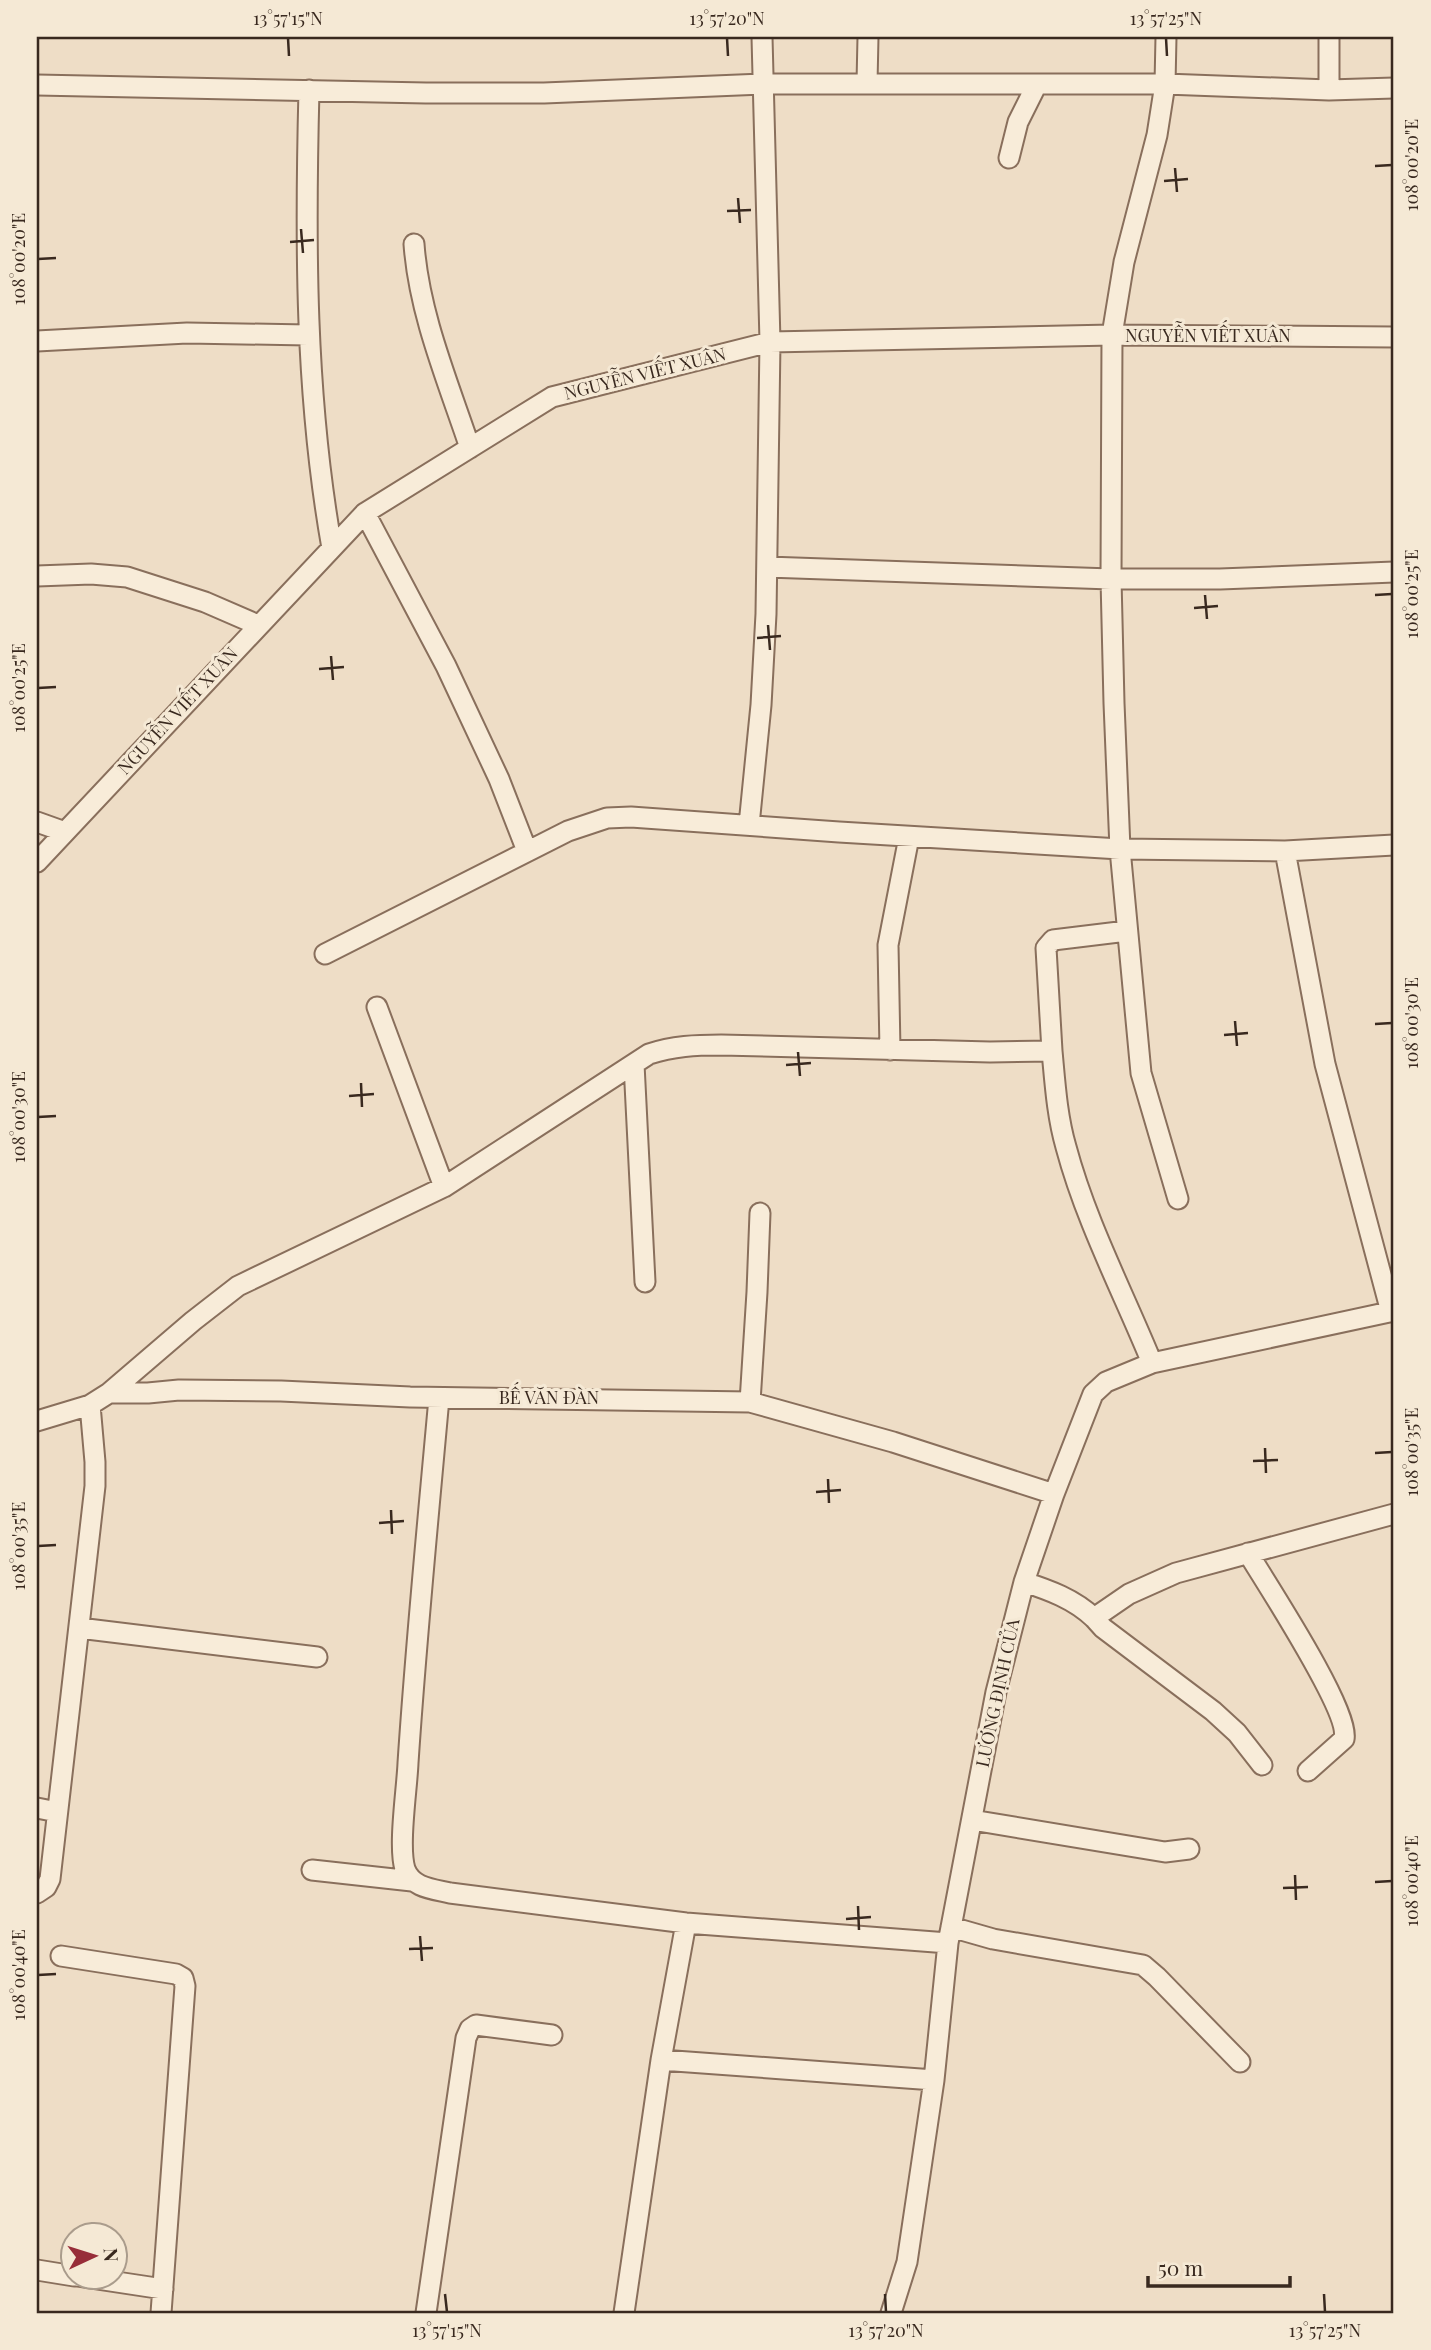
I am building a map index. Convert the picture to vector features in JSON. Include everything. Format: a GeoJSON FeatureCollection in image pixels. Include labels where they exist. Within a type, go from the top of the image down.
{"type":"FeatureCollection","features":[{"type":"Feature","properties":{"kind":"street"},"geometry":{"type":"LineString","coordinates":[[749,825],[761,705],[771,342],[762,37]]}},
{"type":"Feature","properties":{"kind":"street"},"geometry":{"type":"LineString","coordinates":[[867,83],[868,37]]}},
{"type":"Feature","properties":{"kind":"street"},"geometry":{"type":"LineString","coordinates":[[1166,37],[1165,84],[1148,174],[1124,262],[1112,335],[1111,579],[1120,849],[1141,1073],[1178,1199]]}},
{"type":"Feature","properties":{"kind":"street"},"geometry":{"type":"LineString","coordinates":[[1329,37],[1329,90]]}},
{"type":"Feature","properties":{"kind":"street"},"geometry":{"type":"LineString","coordinates":[[37,85],[544,93],[763,84],[867,83],[1165,84],[1329,90],[1394,88]]}},
{"type":"Feature","properties":{"kind":"street"},"geometry":{"type":"LineString","coordinates":[[1009,158],[1018,122],[1037,84]]}},
{"type":"Feature","properties":{"kind":"street"},"geometry":{"type":"LineString","coordinates":[[309,90],[306,217],[308,335],[322,489],[332,548]]}},
{"type":"Feature","properties":{"kind":"street"},"geometry":{"type":"LineString","coordinates":[[414,244],[416,274],[427,320],[470,448]]}},
{"type":"Feature","properties":{"kind":"street"},"geometry":{"type":"LineString","coordinates":[[37,341],[187,333],[308,335]]}},
{"type":"Feature","properties":{"kind":"street","name":"NGUYỄN VIẾT XUÂN"},"geometry":{"type":"LineString","coordinates":[[37,862],[365,513],[552,397],[771,342],[1112,335],[1394,337]]}},
{"type":"Feature","properties":{"kind":"street"},"geometry":{"type":"LineString","coordinates":[[365,513],[446,666],[499,779],[527,850]]}},
{"type":"Feature","properties":{"kind":"street"},"geometry":{"type":"LineString","coordinates":[[766,567],[1111,579],[1220,579],[1394,572]]}},
{"type":"Feature","properties":{"kind":"street"},"geometry":{"type":"LineString","coordinates":[[37,576],[91,574],[127,577],[205,603],[258,625]]}},
{"type":"Feature","properties":{"kind":"street"},"geometry":{"type":"LineString","coordinates":[[325,954],[527,850],[568,831],[607,818],[661,818],[909,837],[1120,849],[1285,851],[1394,845]]}},
{"type":"Feature","properties":{"kind":"street"},"geometry":{"type":"LineString","coordinates":[[37,822],[65,832]]}},
{"type":"Feature","properties":{"kind":"street"},"geometry":{"type":"LineString","coordinates":[[890,1050],[888,945],[909,837]]}},
{"type":"Feature","properties":{"kind":"street"},"geometry":{"type":"LineString","coordinates":[[1285,851],[1325,1064],[1392,1311]]}},
{"type":"Feature","properties":{"kind":"street"},"geometry":{"type":"LineString","coordinates":[[1127,932],[1053,940],[1046,948],[1056,1096],[1065,1145],[1078,1188],[1152,1363]]}},
{"type":"Feature","properties":{"kind":"street"},"geometry":{"type":"LineString","coordinates":[[377,1007],[444,1186]]}},
{"type":"Feature","properties":{"kind":"street"},"geometry":{"type":"LineString","coordinates":[[37,1421],[90,1405],[109,1393],[238,1286],[444,1186],[649,1054],[666,1048],[721,1045],[990,1052],[1052,1051]]}},
{"type":"Feature","properties":{"kind":"street"},"geometry":{"type":"LineString","coordinates":[[634,1064],[645,1282]]}},
{"type":"Feature","properties":{"kind":"street"},"geometry":{"type":"LineString","coordinates":[[750,1402],[760,1213]]}},
{"type":"Feature","properties":{"kind":"street","name":"LƯƠNG ĐỊNH CỦA"},"geometry":{"type":"LineString","coordinates":[[891,2313],[907,2262],[934,2080],[950,1935],[996,1692],[1024,1582],[1054,1494],[1093,1394],[1106,1382],[1152,1363],[1392,1311]]}},
{"type":"Feature","properties":{"kind":"street","name":"BẾ VĂN ĐÀN"},"geometry":{"type":"LineString","coordinates":[[109,1393],[179,1390],[281,1391],[439,1398],[750,1402],[893,1442],[1054,1494]]}},
{"type":"Feature","properties":{"kind":"street"},"geometry":{"type":"LineString","coordinates":[[412,1881],[405,1869],[404,1840],[414,1683],[439,1398]]}},
{"type":"Feature","properties":{"kind":"street"},"geometry":{"type":"LineString","coordinates":[[37,1893],[46,1887],[50,1879],[95,1486],[90,1405]]}},
{"type":"Feature","properties":{"kind":"street"},"geometry":{"type":"LineString","coordinates":[[1094,1618],[1154,1581],[1203,1564],[1394,1514]]}},
{"type":"Feature","properties":{"kind":"street"},"geometry":{"type":"LineString","coordinates":[[1248,1553],[1312,1660],[1343,1720],[1345,1739],[1308,1771]]}},
{"type":"Feature","properties":{"kind":"street"},"geometry":{"type":"LineString","coordinates":[[1024,1582],[1068,1598],[1103,1628],[1213,1711],[1237,1733],[1262,1765]]}},
{"type":"Feature","properties":{"kind":"street"},"geometry":{"type":"LineString","coordinates":[[79,1628],[317,1657]]}},
{"type":"Feature","properties":{"kind":"street"},"geometry":{"type":"LineString","coordinates":[[37,1808],[57,1812]]}},
{"type":"Feature","properties":{"kind":"street"},"geometry":{"type":"LineString","coordinates":[[972,1820],[1165,1852],[1189,1849]]}},
{"type":"Feature","properties":{"kind":"street"},"geometry":{"type":"LineString","coordinates":[[312,1870],[412,1881],[450,1893],[686,1923],[950,1935],[993,1939],[1143,1965],[1157,1976],[1240,2062]]}},
{"type":"Feature","properties":{"kind":"street"},"geometry":{"type":"LineString","coordinates":[[624,2313],[661,2060],[686,1923]]}},
{"type":"Feature","properties":{"kind":"street"},"geometry":{"type":"LineString","coordinates":[[61,1956],[176,1974],[183,1978],[185,1986],[161,2313]]}},
{"type":"Feature","properties":{"kind":"street"},"geometry":{"type":"LineString","coordinates":[[426,2313],[464,2051],[470,2029],[476,2025],[552,2035]]}},
{"type":"Feature","properties":{"kind":"street"},"geometry":{"type":"LineString","coordinates":[[661,2060],[934,2080]]}},
{"type":"Feature","properties":{"kind":"street"},"geometry":{"type":"LineString","coordinates":[[37,2270],[60,2274]]}},
{"type":"Feature","properties":{"kind":"street"},"geometry":{"type":"LineString","coordinates":[[130,2285],[163,2290]]}}]}
